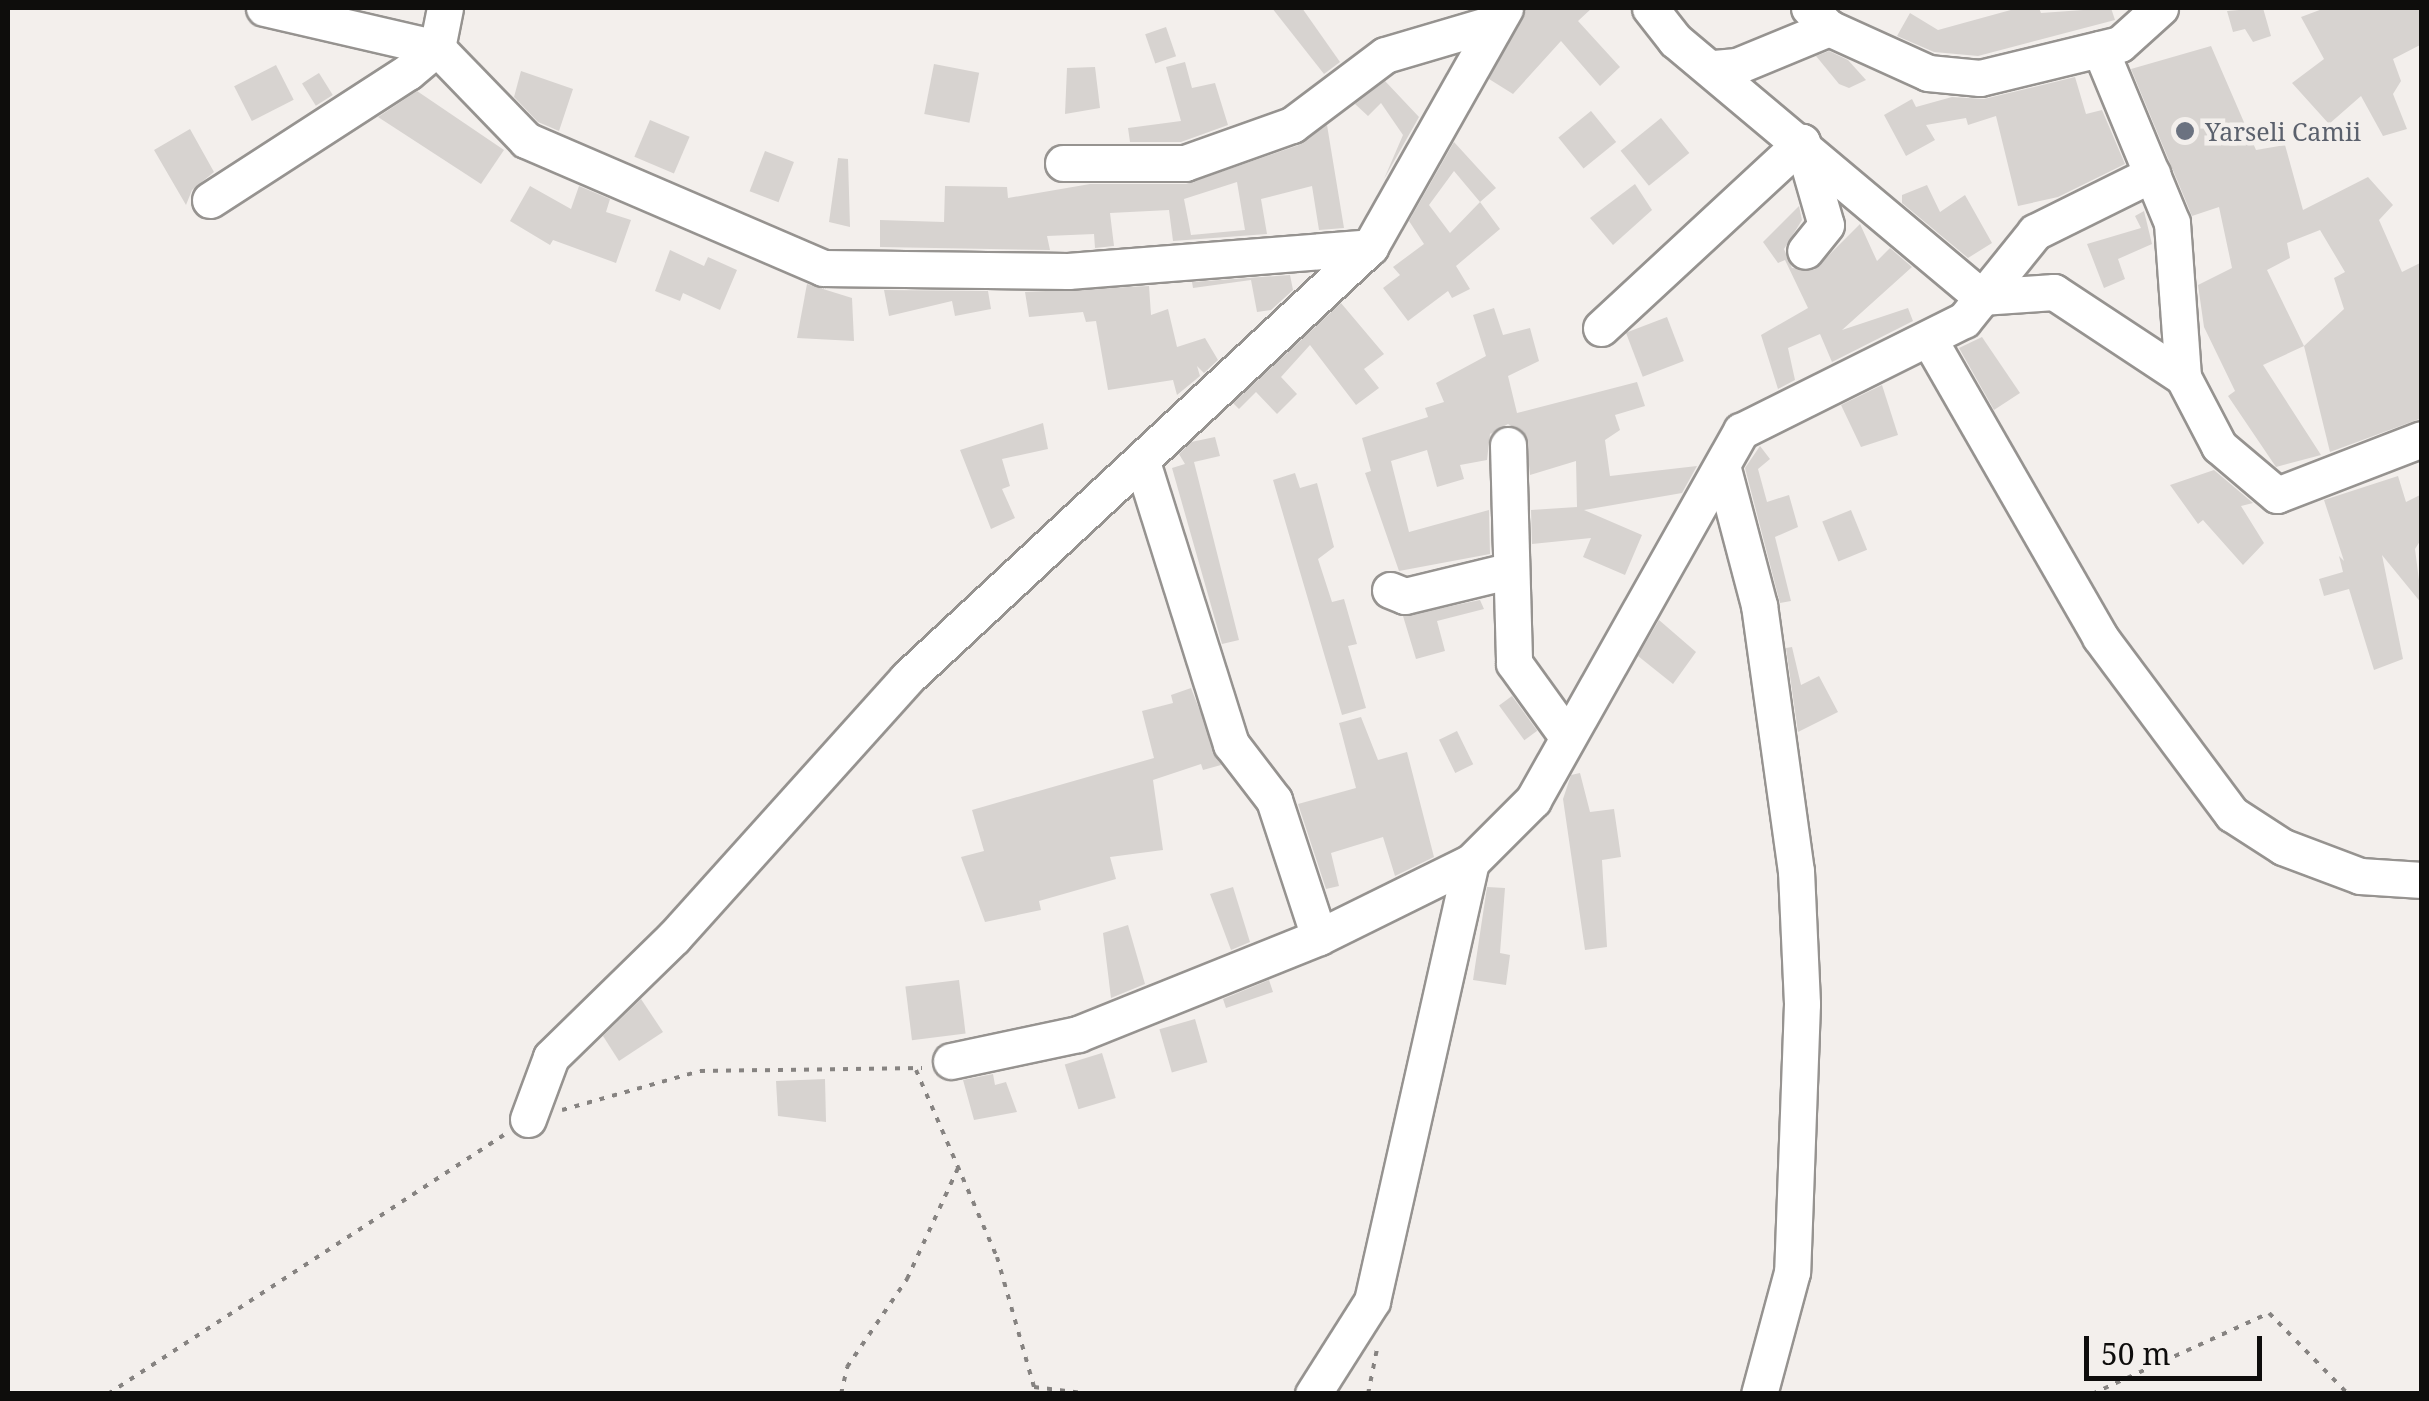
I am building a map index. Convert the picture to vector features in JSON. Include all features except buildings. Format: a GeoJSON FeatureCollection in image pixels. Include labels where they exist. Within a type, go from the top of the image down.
{"type":"FeatureCollection","features":[{"type":"Feature","properties":{"kind":"street"},"geometry":{"type":"LineString","coordinates":[[264,8],[436,48],[526,140],[823,268],[1068,271],[1370,247]]}},
{"type":"Feature","properties":{"kind":"street"},"geometry":{"type":"LineString","coordinates":[[210,200],[436,48],[445,8]]}},
{"type":"Feature","properties":{"kind":"street"},"geometry":{"type":"LineString","coordinates":[[1650,8],[1675,40],[1714,68],[1981,297],[2054,292],[2183,377]]}},
{"type":"Feature","properties":{"kind":"street"},"geometry":{"type":"LineString","coordinates":[[1714,68],[1738,66],[1819,18],[1928,73],[1980,78],[2120,44],[2160,8]]}},
{"type":"Feature","properties":{"kind":"street"},"geometry":{"type":"LineString","coordinates":[[1064,164],[1185,163],[1292,125],[1385,55],[1500,15]]}},
{"type":"Feature","properties":{"kind":"street"},"geometry":{"type":"LineString","coordinates":[[528,1119],[551,1057],[674,937],[907,678],[1143,465],[1370,247],[1500,15]]}},
{"type":"Feature","properties":{"kind":"street"},"geometry":{"type":"LineString","coordinates":[[2100,49],[2172,223],[2183,377],[2219,446],[2277,495],[2422,439]]}},
{"type":"Feature","properties":{"kind":"street"},"geometry":{"type":"LineString","coordinates":[[1802,142],[1826,225],[1805,251]]}},
{"type":"Feature","properties":{"kind":"street"},"geometry":{"type":"LineString","coordinates":[[1601,328],[1802,142]]}},
{"type":"Feature","properties":{"kind":"street"},"geometry":{"type":"LineString","coordinates":[[951,1060],[1078,1034],[1319,937],[1472,862],[1532,800],[1566,735],[1723,469],[1741,431],[1930,341],[1964,320],[2035,232],[2152,174]]}},
{"type":"Feature","properties":{"kind":"street"},"geometry":{"type":"LineString","coordinates":[[1930,341],[2100,637],[2232,814],[2283,847],[2360,876],[2422,880]]}},
{"type":"Feature","properties":{"kind":"street"},"geometry":{"type":"LineString","coordinates":[[1508,445],[1508,572],[1514,663],[1566,735]]}},
{"type":"Feature","properties":{"kind":"street"},"geometry":{"type":"LineString","coordinates":[[1143,465],[1231,744],[1274,800],[1319,937]]}},
{"type":"Feature","properties":{"kind":"street"},"geometry":{"type":"LineString","coordinates":[[1723,469],[1759,605],[1796,871],[1802,1004],[1792,1272],[1759,1394]]}},
{"type":"Feature","properties":{"kind":"street"},"geometry":{"type":"LineString","coordinates":[[1390,590],[1404,596],[1508,572]]}},
{"type":"Feature","properties":{"kind":"street"},"geometry":{"type":"LineString","coordinates":[[1314,1394],[1372,1301],[1472,862]]}},
{"type":"Feature","properties":{"kind":"path"},"geometry":{"type":"LineString","coordinates":[[108,1394],[528,1119],[700,1071],[916,1070],[951,1060]]}},
{"type":"Feature","properties":{"kind":"path"},"geometry":{"type":"LineString","coordinates":[[916,1070],[997,1257],[1034,1386],[1091,1394]]}},
{"type":"Feature","properties":{"kind":"path"},"geometry":{"type":"LineString","coordinates":[[841,1394],[847,1367],[908,1279],[958,1168]]}},
{"type":"Feature","properties":{"kind":"path"},"geometry":{"type":"LineString","coordinates":[[2092,1394],[2270,1313],[2348,1394]]}},
{"type":"Feature","properties":{"kind":"place","name":"Yarseli Camii"},"geometry":{"type":"Point","coordinates":[2185,131]}}]}
